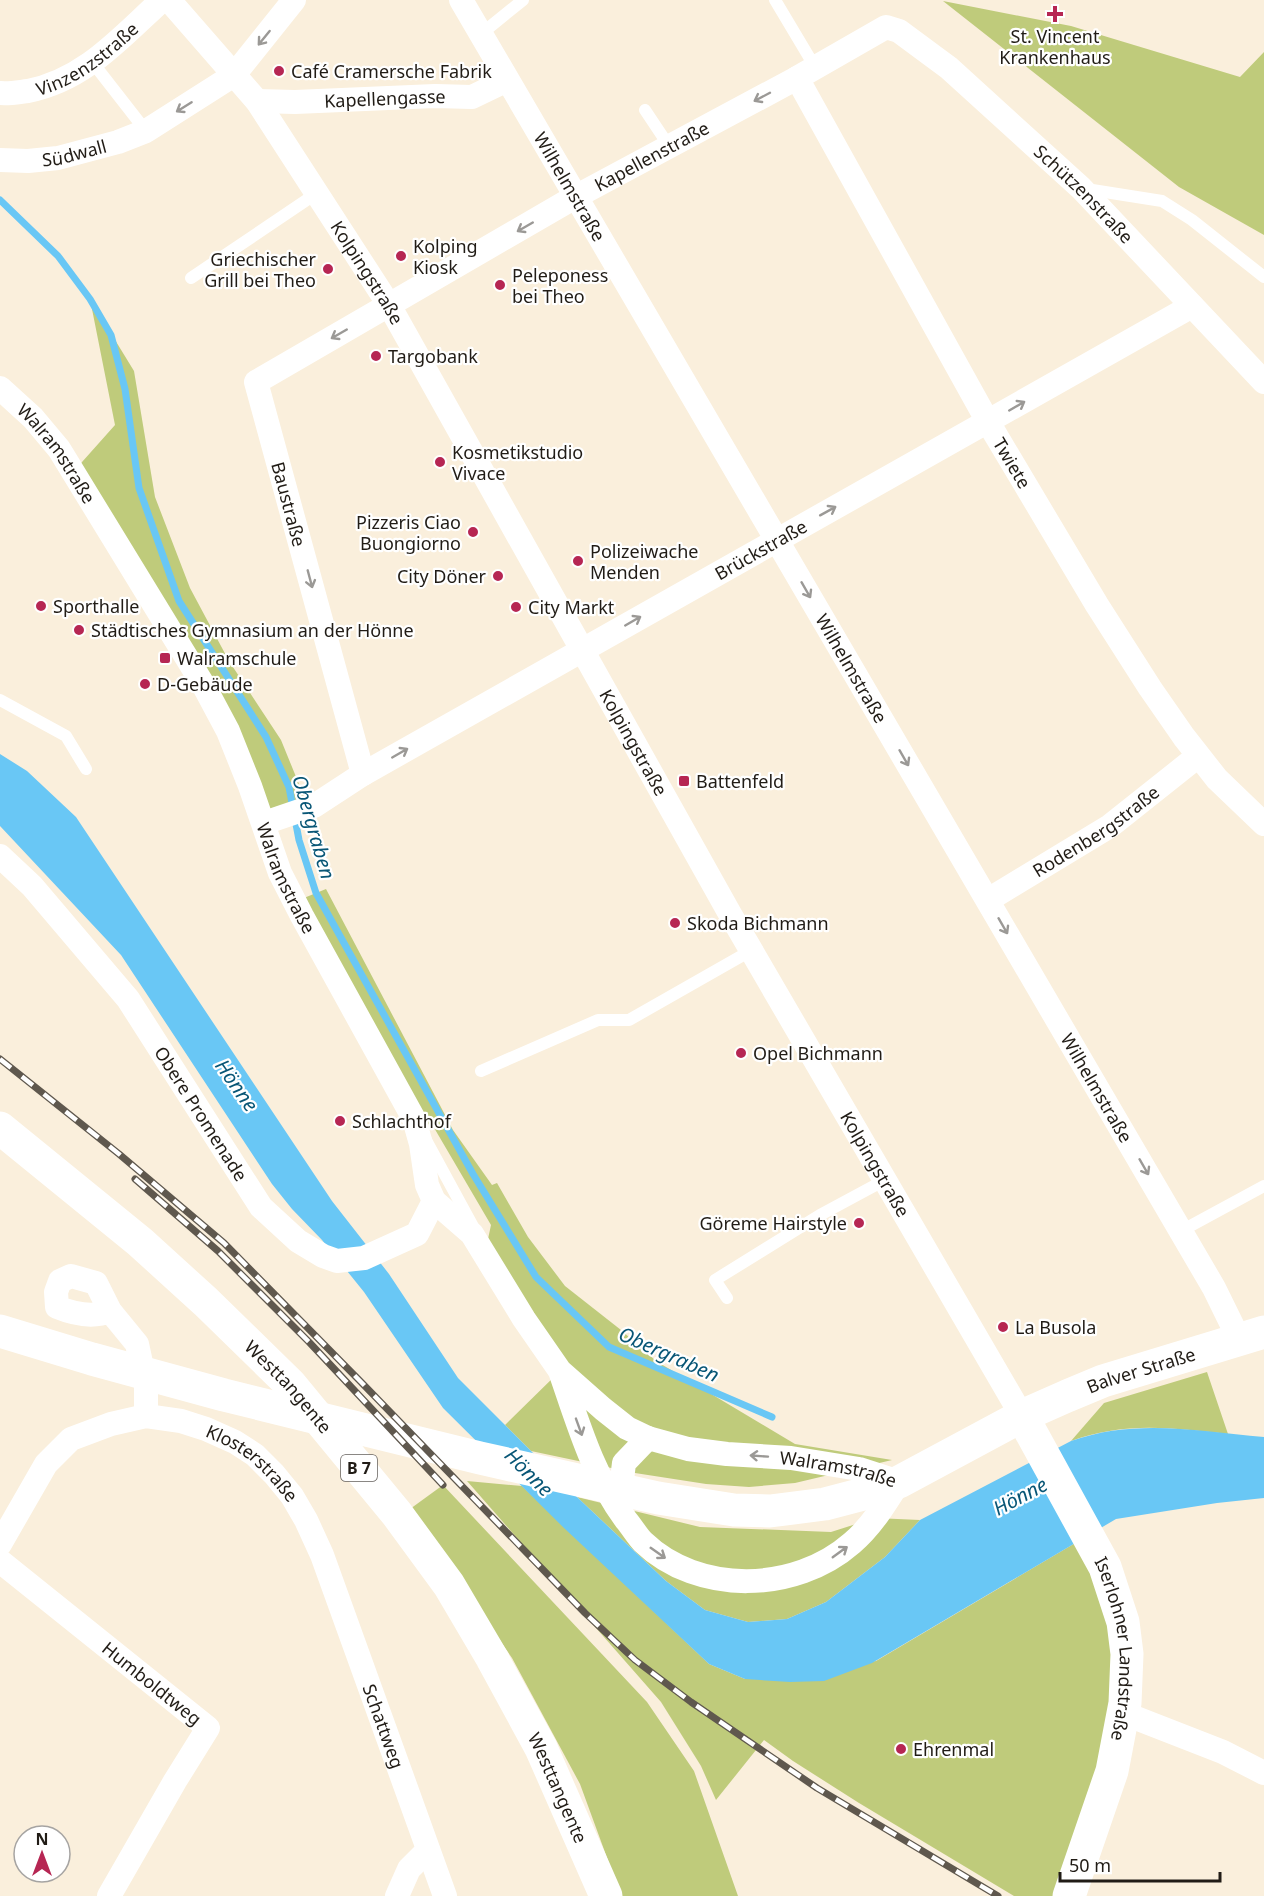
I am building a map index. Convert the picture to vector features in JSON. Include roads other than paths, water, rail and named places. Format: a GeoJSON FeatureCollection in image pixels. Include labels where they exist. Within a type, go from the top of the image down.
{"type":"FeatureCollection","features":[{"type":"Feature","properties":{"kind":"street","name":"Südwall"},"geometry":{"type":"LineString","coordinates":[[0,160],[28,161],[58,158],[118,142],[146,131],[234,75],[294,0]]}},
{"type":"Feature","properties":{"kind":"street","name":"Wilhelmstraße"},"geometry":{"type":"LineString","coordinates":[[461,0],[1214,1288],[1252,1335]]}},
{"type":"Feature","properties":{"kind":"street","name":"Kolpingstraße"},"geometry":{"type":"LineString","coordinates":[[170,1],[257,101],[390,305],[752,950],[1022,1416]]}},
{"type":"Feature","properties":{"kind":"street","name":"Vinzenzstraße"},"geometry":{"type":"LineString","coordinates":[[0,93],[23,92],[45,87],[93,63],[170,1]]}},
{"type":"Feature","properties":{"kind":"street","name":"Kapellenstraße"},"geometry":{"type":"LineString","coordinates":[[390,305],[575,197],[886,27]]}},
{"type":"Feature","properties":{"kind":"street","name":"Schützenstraße"},"geometry":{"type":"LineString","coordinates":[[886,27],[907,36],[949,68],[1082,188],[1264,382]]}},
{"type":"Feature","properties":{"kind":"street","name":"Twiete"},"geometry":{"type":"LineString","coordinates":[[806,72],[988,422],[1097,604],[1150,688],[1198,756],[1217,779],[1264,824]]}},
{"type":"Feature","properties":{"kind":"street","name":"Kapellengasse"},"geometry":{"type":"LineString","coordinates":[[257,101],[472,97],[507,80]]}},
{"type":"Feature","properties":{"kind":"street","name":"Baustraße"},"geometry":{"type":"LineString","coordinates":[[363,774],[256,382],[390,305]]}},
{"type":"Feature","properties":{"kind":"street","name":"Brückstraße"},"geometry":{"type":"LineString","coordinates":[[264,823],[314,806],[363,774],[1192,306]]}},
{"type":"Feature","properties":{"kind":"street","name":"Walramstraße"},"geometry":{"type":"LineString","coordinates":[[0,388],[33,418],[59,449],[204,686],[228,731],[264,823],[280,873],[414,1119],[421,1144],[427,1185],[434,1201],[472,1234],[560,1371],[593,1465],[605,1489],[643,1542],[689,1571],[711,1578],[762,1581],[786,1577],[807,1570],[853,1543],[875,1518],[899,1482],[859,1469],[791,1458],[688,1449],[648,1437],[627,1428],[560,1371]]}},
{"type":"Feature","properties":{"kind":"street","name":"Rodenbergstraße"},"geometry":{"type":"LineString","coordinates":[[988,900],[1110,826],[1198,756]]}},
{"type":"Feature","properties":{"kind":"street","name":"Obere Promenade"},"geometry":{"type":"LineString","coordinates":[[0,856],[32,886],[128,999],[261,1207],[298,1241],[323,1256],[337,1261],[357,1259],[377,1253],[417,1234],[434,1201]]}},
{"type":"Feature","properties":{"kind":"street","name":"Westtangente"},"geometry":{"type":"LineString","coordinates":[[0,1128],[140,1242],[206,1302],[290,1384],[397,1514],[449,1585],[492,1658],[541,1748],[606,1896]]}},
{"type":"Feature","properties":{"kind":"street"},"geometry":{"type":"LineString","coordinates":[[110,1311],[137,1344],[146,1386],[146,1416]]}},
{"type":"Feature","properties":{"kind":"street","name":"Balver Straße"},"geometry":{"type":"LineString","coordinates":[[0,1331],[224,1395],[434,1446],[658,1498],[734,1510],[770,1511],[825,1504],[899,1482],[1022,1416],[1103,1381],[1252,1335]]}},
{"type":"Feature","properties":{"kind":"street","name":"Klosterstraße"},"geometry":{"type":"LineString","coordinates":[[0,1544],[46,1464],[71,1439],[111,1424],[146,1416],[181,1421],[206,1429],[235,1442],[255,1455],[292,1496],[322,1556]]}},
{"type":"Feature","properties":{"kind":"street","name":"Iserlohner Landstraße"},"geometry":{"type":"LineString","coordinates":[[1022,1416],[1105,1566],[1124,1622],[1127,1654],[1124,1713],[1112,1771],[1069,1896]]}},
{"type":"Feature","properties":{"kind":"street"},"geometry":{"type":"LineString","coordinates":[[619,1510],[619,1492],[624,1463],[648,1437]]}},
{"type":"Feature","properties":{"kind":"street","name":"Schattweg"},"geometry":{"type":"LineString","coordinates":[[322,1556],[445,1896]]}},
{"type":"Feature","properties":{"kind":"street","name":"Humboldtweg"},"geometry":{"type":"LineString","coordinates":[[0,1561],[208,1728],[109,1896]]}},
{"type":"Feature","properties":{"kind":"street"},"geometry":{"type":"LineString","coordinates":[[1124,1713],[1223,1752],[1264,1773]]}},
{"type":"Feature","properties":{"kind":"street"},"geometry":{"type":"LineString","coordinates":[[397,1896],[409,1869],[428,1850]]}},
{"type":"Feature","properties":{"kind":"street"},"geometry":{"type":"LineString","coordinates":[[409,1869],[417,1896]]}},
{"type":"Feature","properties":{"kind":"lane"},"geometry":{"type":"LineString","coordinates":[[481,34],[523,0]]}},
{"type":"Feature","properties":{"kind":"lane"},"geometry":{"type":"LineString","coordinates":[[775,0],[806,72]]}},
{"type":"Feature","properties":{"kind":"lane"},"geometry":{"type":"LineString","coordinates":[[93,63],[146,131]]}},
{"type":"Feature","properties":{"kind":"lane"},"geometry":{"type":"LineString","coordinates":[[645,110],[669,146]]}},
{"type":"Feature","properties":{"kind":"lane"},"geometry":{"type":"LineString","coordinates":[[1082,188],[1162,201],[1192,220],[1264,278]]}},
{"type":"Feature","properties":{"kind":"lane"},"geometry":{"type":"LineString","coordinates":[[191,278],[317,193]]}},
{"type":"Feature","properties":{"kind":"lane"},"geometry":{"type":"LineString","coordinates":[[0,700],[66,736],[86,769]]}},
{"type":"Feature","properties":{"kind":"lane"},"geometry":{"type":"LineString","coordinates":[[481,1071],[598,1020],[629,1020],[752,950]]}},
{"type":"Feature","properties":{"kind":"lane"},"geometry":{"type":"LineString","coordinates":[[414,1119],[470,1217],[485,1253]]}},
{"type":"Feature","properties":{"kind":"lane"},"geometry":{"type":"LineString","coordinates":[[727,1298],[715,1280],[820,1215],[885,1180]]}},
{"type":"Feature","properties":{"kind":"lane"},"geometry":{"type":"LineString","coordinates":[[1181,1231],[1264,1186]]}},
{"type":"Feature","properties":{"kind":"water","name":"Hönne"},"geometry":{"type":"Polygon","coordinates":[[[0,754],[27,771],[76,817],[332,1201],[389,1274],[458,1378],[577,1497],[666,1581],[705,1610],[748,1622],[787,1619],[826,1602],[885,1557],[920,1520],[1071,1441],[1095,1434],[1143,1428],[1167,1428],[1264,1437],[1264,1498],[1116,1519],[872,1663],[824,1681],[790,1682],[745,1679],[709,1664],[564,1528],[443,1408],[364,1292],[272,1184],[121,955],[0,826],[0,754]]]}},
{"type":"Feature","properties":{"kind":"waterway","name":"Obergraben"},"geometry":{"type":"LineString","coordinates":[[0,200],[58,256],[90,299],[111,335],[125,389],[139,488],[179,601],[266,737],[289,787],[299,840],[316,893],[473,1174],[536,1277],[609,1347],[772,1417]]}},
{"type":"Feature","properties":{"kind":"railway"},"geometry":{"type":"LineString","coordinates":[[0,1059],[119,1154],[224,1243],[585,1613],[635,1660],[691,1702],[817,1788],[998,1896]]}},
{"type":"Feature","properties":{"kind":"railway"},"geometry":{"type":"LineString","coordinates":[[135,1179],[218,1251],[309,1342],[443,1485]]}},
{"type":"Feature","properties":{"kind":"place","name":"St. Vincent Krankenhaus"},"geometry":{"type":"Point","coordinates":[1055,14]}},
{"type":"Feature","properties":{"kind":"place","name":"Café Cramersche Fabrik"},"geometry":{"type":"Point","coordinates":[279,71]}},
{"type":"Feature","properties":{"kind":"place","name":"Kolping Kiosk"},"geometry":{"type":"Point","coordinates":[401,256]}},
{"type":"Feature","properties":{"kind":"place","name":"Griechischer Grill bei Theo"},"geometry":{"type":"Point","coordinates":[328,269]}},
{"type":"Feature","properties":{"kind":"place","name":"Peleponess bei Theo"},"geometry":{"type":"Point","coordinates":[500,285]}},
{"type":"Feature","properties":{"kind":"place","name":"Targobank"},"geometry":{"type":"Point","coordinates":[376,356]}},
{"type":"Feature","properties":{"kind":"place","name":"Kosmetikstudio Vivace"},"geometry":{"type":"Point","coordinates":[440,462]}},
{"type":"Feature","properties":{"kind":"place","name":"Pizzeris Ciao Buongiorno"},"geometry":{"type":"Point","coordinates":[473,532]}},
{"type":"Feature","properties":{"kind":"place","name":"Polizeiwache Menden"},"geometry":{"type":"Point","coordinates":[578,561]}},
{"type":"Feature","properties":{"kind":"place","name":"City Döner"},"geometry":{"type":"Point","coordinates":[498,576]}},
{"type":"Feature","properties":{"kind":"place","name":"Sporthalle"},"geometry":{"type":"Point","coordinates":[41,606]}},
{"type":"Feature","properties":{"kind":"place","name":"City Markt"},"geometry":{"type":"Point","coordinates":[516,607]}},
{"type":"Feature","properties":{"kind":"place","name":"Städtisches Gymnasium an der Hönne"},"geometry":{"type":"Point","coordinates":[79,630]}},
{"type":"Feature","properties":{"kind":"place","name":"Walramschule"},"geometry":{"type":"Point","coordinates":[165,658]}},
{"type":"Feature","properties":{"kind":"place","name":"D-Gebäude"},"geometry":{"type":"Point","coordinates":[145,684]}},
{"type":"Feature","properties":{"kind":"place","name":"Battenfeld"},"geometry":{"type":"Point","coordinates":[684,781]}},
{"type":"Feature","properties":{"kind":"place","name":"Skoda Bichmann"},"geometry":{"type":"Point","coordinates":[675,923]}},
{"type":"Feature","properties":{"kind":"place","name":"Opel Bichmann"},"geometry":{"type":"Point","coordinates":[741,1053]}},
{"type":"Feature","properties":{"kind":"place","name":"Schlachthof"},"geometry":{"type":"Point","coordinates":[340,1121]}},
{"type":"Feature","properties":{"kind":"place","name":"Göreme Hairstyle"},"geometry":{"type":"Point","coordinates":[859,1223]}},
{"type":"Feature","properties":{"kind":"place","name":"La Busola"},"geometry":{"type":"Point","coordinates":[1003,1327]}},
{"type":"Feature","properties":{"kind":"place","name":"Ehrenmal"},"geometry":{"type":"Point","coordinates":[901,1749]}}]}
